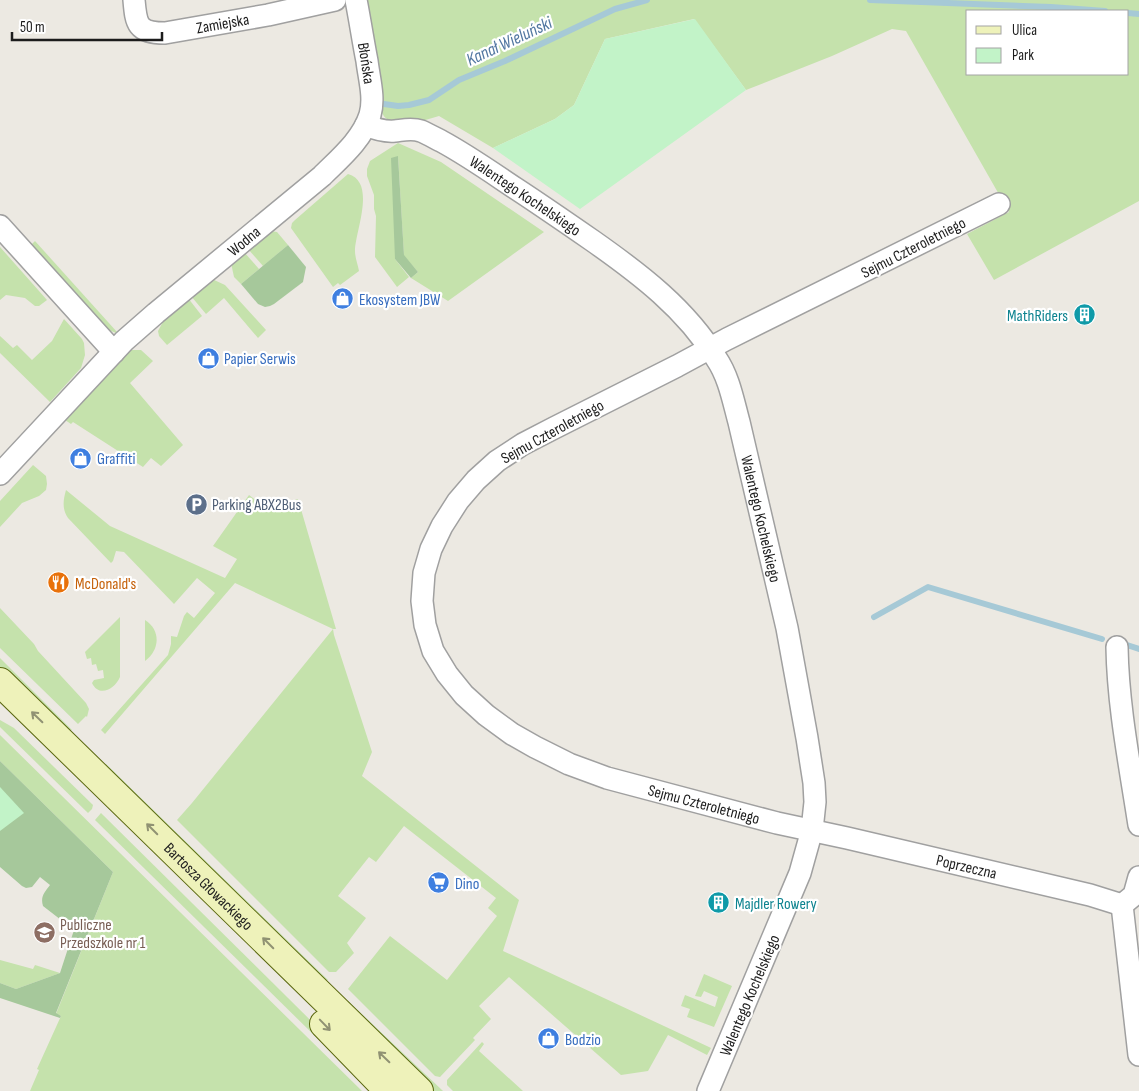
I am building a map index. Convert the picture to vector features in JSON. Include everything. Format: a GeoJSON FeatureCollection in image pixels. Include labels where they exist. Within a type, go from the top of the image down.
{"type":"FeatureCollection","features":[{"type":"Feature","properties":{"kind":"street","name":"Zamiejska"},"geometry":{"type":"LineString","coordinates":[[134,0],[136,20],[139,26],[146,31],[165,33],[248,19],[335,0]]}},
{"type":"Feature","properties":{"kind":"street","name":"Błońska"},"geometry":{"type":"LineString","coordinates":[[356,0],[372,97],[370,115],[366,125]]}},
{"type":"Feature","properties":{"kind":"street","name":"Walentego Kochelskiego"},"geometry":{"type":"LineString","coordinates":[[366,125],[381,131],[408,129],[422,131],[480,165],[584,235],[644,279],[680,311],[717,358],[725,374],[732,394],[787,628],[807,738],[814,783],[815,808],[812,830],[800,873],[708,1091]]}},
{"type":"Feature","properties":{"kind":"street","name":"Wodna"},"geometry":{"type":"LineString","coordinates":[[0,474],[114,352],[156,313],[322,176],[350,148],[366,125]]}},
{"type":"Feature","properties":{"kind":"street","name":"Sejmu Czteroletniego"},"geometry":{"type":"LineString","coordinates":[[812,830],[778,823],[607,778],[569,764],[535,747],[486,716],[464,696],[447,674],[433,651],[425,625],[422,601],[424,573],[430,549],[442,526],[476,480],[497,462],[523,444],[999,204]]}},
{"type":"Feature","properties":{"kind":"street"},"geometry":{"type":"LineString","coordinates":[[0,226],[114,352]]}},
{"type":"Feature","properties":{"kind":"street"},"geometry":{"type":"LineString","coordinates":[[1117,647],[1118,679],[1124,732],[1139,825]]}},
{"type":"Feature","properties":{"kind":"street","name":"Bartosza Głowackiego"},"geometry":{"type":"LineString","coordinates":[[0,682],[419,1091]]}},
{"type":"Feature","properties":{"kind":"street","name":"Bartosza Głowackiego"},"geometry":{"type":"LineString","coordinates":[[0,706],[389,1091]]}},
{"type":"Feature","properties":{"kind":"street","name":"Poprzeczna"},"geometry":{"type":"LineString","coordinates":[[812,830],[1090,895],[1122,905]]}},
{"type":"Feature","properties":{"kind":"street"},"geometry":{"type":"LineString","coordinates":[[1139,876],[1134,895],[1122,905],[1139,1055]]}},
{"type":"Feature","properties":{"kind":"green space"},"geometry":{"type":"Polygon","coordinates":[[[366,0],[1139,0],[1139,201],[994,280],[967,234],[1009,212],[906,31],[892,29],[832,56],[746,90],[694,19],[605,39],[574,105],[555,119],[493,148],[439,116],[422,121],[390,121],[384,117],[381,110],[366,0]]]}},
{"type":"Feature","properties":{"kind":"green space"},"geometry":{"type":"Polygon","coordinates":[[[695,19],[746,90],[580,209],[493,148],[555,119],[574,105],[605,39],[695,19]]]}},
{"type":"Feature","properties":{"kind":"green space"},"geometry":{"type":"Polygon","coordinates":[[[398,143],[441,162],[544,232],[448,301],[411,278],[418,272],[404,256],[398,156],[395,259],[409,277],[397,287],[375,257],[376,216],[374,195],[367,176],[367,169],[370,161],[398,143]]]}},
{"type":"Feature","properties":{"kind":"green space"},"geometry":{"type":"Polygon","coordinates":[[[398,156],[404,255],[418,272],[411,278],[395,259],[391,158],[398,156]]]}},
{"type":"Feature","properties":{"kind":"green space"},"geometry":{"type":"Polygon","coordinates":[[[348,174],[357,179],[363,197],[355,251],[359,271],[340,285],[338,283],[333,287],[291,228],[295,220],[348,174]]]}},
{"type":"Feature","properties":{"kind":"green space"},"geometry":{"type":"Polygon","coordinates":[[[271,231],[277,232],[288,245],[263,266],[248,249],[271,231]]]}},
{"type":"Feature","properties":{"kind":"green space"},"geometry":{"type":"Polygon","coordinates":[[[35,241],[116,333],[104,326],[31,245],[35,241]]]}},
{"type":"Feature","properties":{"kind":"green space"},"geometry":{"type":"Polygon","coordinates":[[[288,245],[306,267],[303,282],[270,306],[265,307],[258,304],[241,284],[288,245]]]}},
{"type":"Feature","properties":{"kind":"green space"},"geometry":{"type":"Polygon","coordinates":[[[0,247],[47,300],[39,306],[35,306],[25,298],[6,295],[0,300],[0,247]]]}},
{"type":"Feature","properties":{"kind":"green space"},"geometry":{"type":"Polygon","coordinates":[[[244,252],[259,269],[241,284],[234,277],[231,263],[244,252]]]}},
{"type":"Feature","properties":{"kind":"green space"},"geometry":{"type":"Polygon","coordinates":[[[212,279],[225,285],[266,330],[258,338],[224,298],[206,314],[191,296],[212,279]]]}},
{"type":"Feature","properties":{"kind":"green space"},"geometry":{"type":"Polygon","coordinates":[[[188,298],[202,316],[167,345],[159,336],[158,331],[164,320],[188,298]]]}},
{"type":"Feature","properties":{"kind":"green space"},"geometry":{"type":"Polygon","coordinates":[[[64,319],[82,339],[85,355],[81,368],[50,402],[0,353],[0,336],[13,348],[17,345],[32,360],[52,341],[64,319]]]}},
{"type":"Feature","properties":{"kind":"green space"},"geometry":{"type":"Polygon","coordinates":[[[141,350],[153,361],[130,383],[183,445],[161,466],[151,458],[143,467],[73,422],[71,424],[65,420],[126,351],[141,350]]]}},
{"type":"Feature","properties":{"kind":"green space"},"geometry":{"type":"Polygon","coordinates":[[[33,465],[46,476],[46,490],[39,496],[22,503],[0,527],[0,501],[33,465]]]}},
{"type":"Feature","properties":{"kind":"green space"},"geometry":{"type":"Polygon","coordinates":[[[66,490],[110,526],[225,578],[237,559],[213,546],[249,495],[268,509],[298,499],[336,629],[235,583],[105,734],[101,730],[168,655],[171,636],[177,637],[187,612],[194,618],[215,593],[197,578],[174,604],[124,552],[116,551],[111,563],[68,518],[64,505],[66,490]]]}},
{"type":"Feature","properties":{"kind":"green space"},"geometry":{"type":"Polygon","coordinates":[[[0,608],[86,703],[89,709],[87,717],[78,724],[0,648],[0,608]]]}},
{"type":"Feature","properties":{"kind":"green space"},"geometry":{"type":"Polygon","coordinates":[[[120,617],[120,677],[111,688],[103,691],[99,690],[92,683],[94,680],[104,678],[103,670],[98,671],[96,664],[92,665],[91,658],[87,659],[85,652],[120,617]]]}},
{"type":"Feature","properties":{"kind":"green space"},"geometry":{"type":"Polygon","coordinates":[[[145,620],[154,629],[157,640],[154,651],[145,661],[145,620]]]}},
{"type":"Feature","properties":{"kind":"green space"},"geometry":{"type":"Polygon","coordinates":[[[333,629],[372,752],[362,776],[519,900],[503,951],[711,1048],[707,1055],[668,1035],[648,1071],[621,1075],[509,977],[479,1006],[491,1019],[473,1038],[475,1040],[440,1077],[435,1076],[348,989],[390,936],[447,980],[497,916],[488,908],[496,898],[404,826],[376,862],[369,857],[338,896],[366,918],[347,943],[354,953],[336,972],[329,972],[177,820],[333,629]]]}},
{"type":"Feature","properties":{"kind":"green space"},"geometry":{"type":"Polygon","coordinates":[[[0,658],[72,730],[69,731],[0,672],[0,658]]]}},
{"type":"Feature","properties":{"kind":"green space"},"geometry":{"type":"Polygon","coordinates":[[[0,720],[14,728],[93,805],[88,813],[0,727],[0,720]]]}},
{"type":"Feature","properties":{"kind":"green space"},"geometry":{"type":"Polygon","coordinates":[[[0,735],[362,1091],[30,1091],[39,1070],[37,1069],[61,1016],[56,1014],[113,872],[0,761],[0,735]]]}},
{"type":"Feature","properties":{"kind":"green space","name":"Publiczne Przedszkole nr 1"},"geometry":{"type":"Polygon","coordinates":[[[0,761],[113,872],[56,1013],[61,1016],[60,1018],[0,998],[0,983],[16,989],[60,973],[74,930],[43,906],[43,897],[50,885],[40,877],[32,887],[26,888],[0,867],[0,761]]]}},
{"type":"Feature","properties":{"kind":"green space"},"geometry":{"type":"Polygon","coordinates":[[[106,764],[328,980],[325,981],[105,766],[106,764]]]}},
{"type":"Feature","properties":{"kind":"green space"},"geometry":{"type":"Polygon","coordinates":[[[0,787],[24,813],[0,831],[0,787]]]}},
{"type":"Feature","properties":{"kind":"green space"},"geometry":{"type":"Polygon","coordinates":[[[101,813],[382,1091],[371,1091],[95,820],[101,813]]]}},
{"type":"Feature","properties":{"kind":"green space"},"geometry":{"type":"Polygon","coordinates":[[[0,960],[33,969],[35,965],[60,973],[16,989],[0,983],[0,960]]]}},
{"type":"Feature","properties":{"kind":"green space"},"geometry":{"type":"Polygon","coordinates":[[[704,974],[732,986],[714,1027],[687,1017],[690,1009],[681,1006],[685,995],[715,1007],[718,997],[704,991],[701,997],[695,996],[704,974]]]}},
{"type":"Feature","properties":{"kind":"green space"},"geometry":{"type":"Polygon","coordinates":[[[348,1001],[443,1091],[430,1091],[347,1004],[348,1001]]]}},
{"type":"Feature","properties":{"kind":"green space"},"geometry":{"type":"Polygon","coordinates":[[[482,1042],[484,1044],[479,1051],[523,1091],[453,1091],[447,1085],[447,1080],[482,1042]]]}},
{"type":"Feature","properties":{"kind":"waterway","name":"Kanał Wieluński"},"geometry":{"type":"LineString","coordinates":[[384,104],[398,106],[429,100],[459,80],[505,61],[615,9],[647,0]]}},
{"type":"Feature","properties":{"kind":"waterway","name":"Kanał Wieluński"},"geometry":{"type":"LineString","coordinates":[[870,0],[1092,10]]}},
{"type":"Feature","properties":{"kind":"waterway","name":"Kanał Wieluński"},"geometry":{"type":"LineString","coordinates":[[1129,13],[1139,14]]}},
{"type":"Feature","properties":{"kind":"waterway"},"geometry":{"type":"LineString","coordinates":[[874,617],[928,587],[1102,639]]}},
{"type":"Feature","properties":{"kind":"waterway"},"geometry":{"type":"LineString","coordinates":[[1127,645],[1139,649]]}},
{"type":"Feature","properties":{"kind":"place","name":"Ekosystem JBW"},"geometry":{"type":"Point","coordinates":[343,299]}},
{"type":"Feature","properties":{"kind":"place","name":"MathRiders"},"geometry":{"type":"Point","coordinates":[1084,315]}},
{"type":"Feature","properties":{"kind":"place","name":"Papier Serwis"},"geometry":{"type":"Point","coordinates":[208,358]}},
{"type":"Feature","properties":{"kind":"place","name":"Graffiti"},"geometry":{"type":"Point","coordinates":[81,458]}},
{"type":"Feature","properties":{"kind":"place","name":"Parking ABX2Bus"},"geometry":{"type":"Point","coordinates":[196,504]}},
{"type":"Feature","properties":{"kind":"place","name":"McDonald's"},"geometry":{"type":"Point","coordinates":[59,583]}},
{"type":"Feature","properties":{"kind":"place","name":"Dino"},"geometry":{"type":"Point","coordinates":[439,883]}},
{"type":"Feature","properties":{"kind":"place","name":"Majdler Rowery"},"geometry":{"type":"Point","coordinates":[719,903]}},
{"type":"Feature","properties":{"kind":"place","name":"Publiczne Przedszkole nr 1"},"geometry":{"type":"Point","coordinates":[44,933]}},
{"type":"Feature","properties":{"kind":"place","name":"Bodzio"},"geometry":{"type":"Point","coordinates":[549,1039]}}]}
